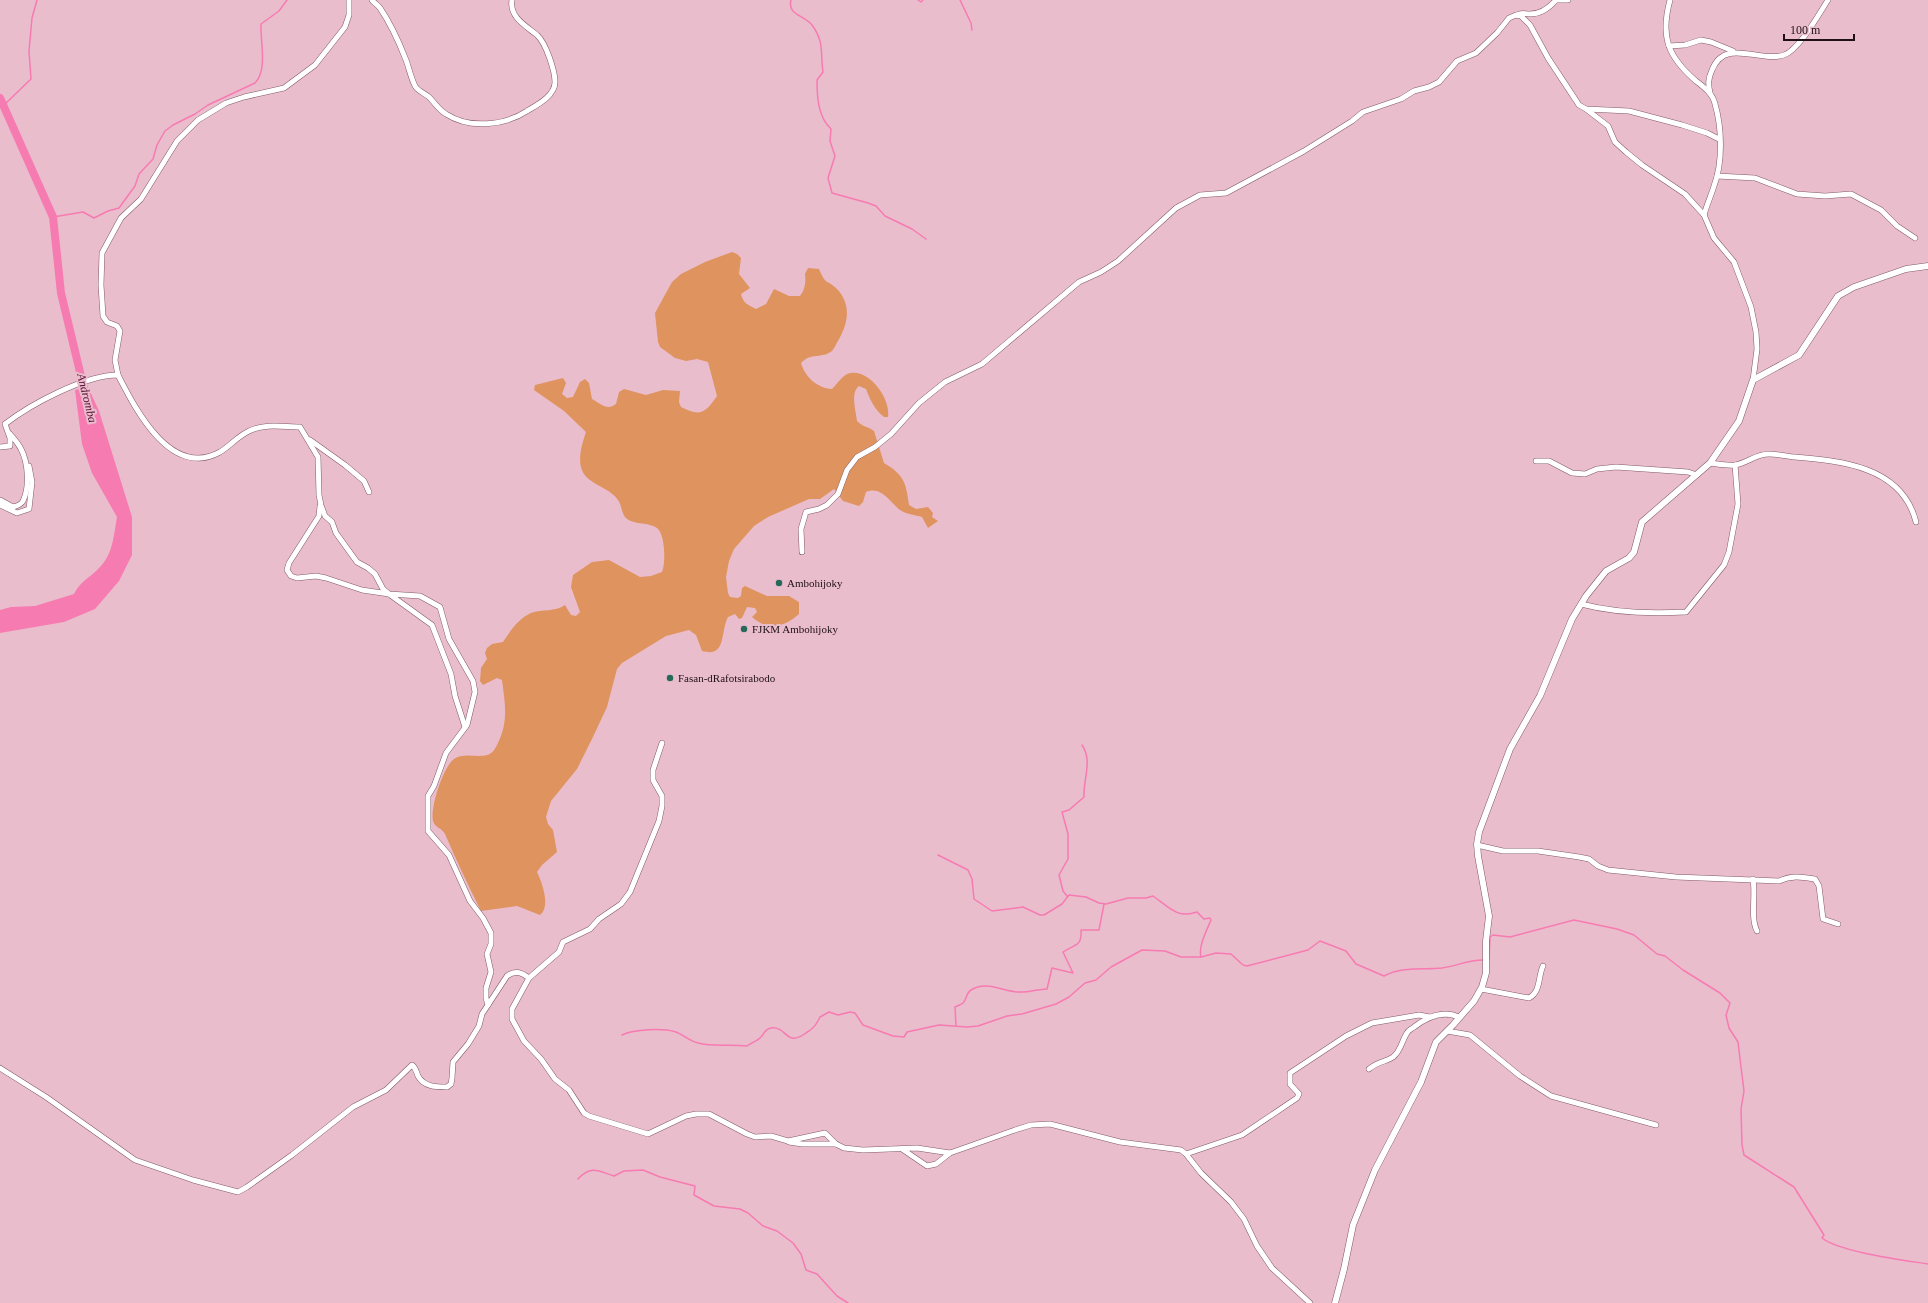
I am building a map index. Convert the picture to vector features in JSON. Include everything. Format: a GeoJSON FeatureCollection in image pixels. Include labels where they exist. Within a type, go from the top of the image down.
{"type":"FeatureCollection","features":[{"type":"Feature","properties":{"kind":"street"},"geometry":{"type":"LineString","coordinates":[[349,0],[349,15],[345,27],[315,65],[284,88],[244,97],[226,103],[198,120],[177,141],[141,199],[121,218],[102,253],[101,285],[103,316],[107,322],[117,326],[120,331],[115,360],[118,376],[154,434],[174,452],[196,459],[219,453],[249,431],[264,426],[300,427],[308,438],[318,457],[321,506],[319,516],[289,563],[287,570],[291,576],[297,578],[316,576],[362,590],[389,594],[420,596],[440,607],[449,639],[473,681],[475,692],[474,704],[465,727],[446,753],[434,786],[428,796],[428,831],[449,855],[470,901],[483,918],[491,933],[491,944],[487,954],[491,972],[486,988],[488,1005]]}},
{"type":"Feature","properties":{"kind":"street"},"geometry":{"type":"LineString","coordinates":[[372,0],[379,7],[393,30],[415,86],[428,96],[444,113],[453,118],[480,124],[508,120],[521,115],[541,103],[553,90],[555,85],[555,79],[547,51],[537,35],[530,31],[517,18],[513,12],[512,0]]}},
{"type":"Feature","properties":{"kind":"street"},"geometry":{"type":"LineString","coordinates":[[802,552],[801,529],[806,512],[823,507],[838,494],[847,470],[857,457],[875,447],[891,434],[919,403],[945,382],[982,364],[1079,282],[1101,272],[1118,261],[1176,208],[1200,195],[1226,192],[1304,151],[1352,121],[1363,112],[1401,99],[1414,91],[1429,88],[1439,82],[1457,61],[1476,53],[1497,33],[1509,18],[1524,13],[1536,13],[1548,8],[1556,0],[1568,0]]}},
{"type":"Feature","properties":{"kind":"street"},"geometry":{"type":"LineString","coordinates":[[1670,0],[1666,15],[1669,46],[1672,55],[1680,66],[1710,94],[1715,103],[1719,139],[1717,176],[1704,214]]}},
{"type":"Feature","properties":{"kind":"street"},"geometry":{"type":"LineString","coordinates":[[1710,94],[1708,80],[1714,65],[1723,55],[1730,52],[1769,57],[1784,55],[1796,47],[1828,0]]}},
{"type":"Feature","properties":{"kind":"street"},"geometry":{"type":"LineString","coordinates":[[1335,1303],[1353,1225],[1375,1170],[1421,1082],[1436,1042],[1447,1032],[1474,1001],[1481,989],[1486,973],[1486,941],[1489,916],[1477,844],[1479,832],[1510,749],[1540,696],[1562,639],[1572,618],[1581,604],[1606,571],[1629,558],[1634,552],[1642,522],[1710,463],[1739,421],[1753,380],[1757,349],[1752,307],[1734,262],[1714,238],[1704,214],[1685,194],[1642,165],[1626,152],[1615,142],[1608,126],[1579,105],[1569,91],[1530,25],[1522,16],[1516,15]]}},
{"type":"Feature","properties":{"kind":"street"},"geometry":{"type":"LineString","coordinates":[[1669,46],[1686,45],[1701,40],[1726,48],[1735,53]]}},
{"type":"Feature","properties":{"kind":"street"},"geometry":{"type":"LineString","coordinates":[[1586,109],[1629,111],[1682,125],[1707,133],[1719,139]]}},
{"type":"Feature","properties":{"kind":"street"},"geometry":{"type":"LineString","coordinates":[[1717,176],[1756,178],[1797,194],[1825,196],[1851,194],[1881,210],[1897,226],[1915,238]]}},
{"type":"Feature","properties":{"kind":"street"},"geometry":{"type":"LineString","coordinates":[[1753,380],[1799,356],[1838,296],[1854,287],[1906,268],[1928,266]]}},
{"type":"Feature","properties":{"kind":"street"},"geometry":{"type":"LineString","coordinates":[[0,447],[10,446],[10,438],[5,424],[16,416],[70,388],[108,376],[118,376]]}},
{"type":"Feature","properties":{"kind":"street"},"geometry":{"type":"LineString","coordinates":[[0,505],[17,513],[29,509],[31,504],[32,482],[30,469],[22,450],[6,430]]}},
{"type":"Feature","properties":{"kind":"street"},"geometry":{"type":"LineString","coordinates":[[308,438],[364,481],[369,492]]}},
{"type":"Feature","properties":{"kind":"street"},"geometry":{"type":"LineString","coordinates":[[0,500],[13,507],[19,505],[23,501],[27,481],[27,468],[22,450]]}},
{"type":"Feature","properties":{"kind":"street"},"geometry":{"type":"LineString","coordinates":[[1710,463],[1735,465],[1758,455],[1769,454],[1815,458],[1860,467],[1889,480],[1907,500],[1916,522]]}},
{"type":"Feature","properties":{"kind":"street"},"geometry":{"type":"LineString","coordinates":[[1536,461],[1549,461],[1569,471],[1584,474],[1597,469],[1616,467],[1688,472],[1697,475]]}},
{"type":"Feature","properties":{"kind":"street"},"geometry":{"type":"LineString","coordinates":[[1581,604],[1606,610],[1637,613],[1686,612],[1724,565],[1729,552],[1738,504],[1735,465]]}},
{"type":"Feature","properties":{"kind":"street"},"geometry":{"type":"LineString","coordinates":[[321,506],[325,516],[332,522],[336,533],[357,562],[375,574],[384,590],[432,625],[451,674],[455,696],[465,727]]}},
{"type":"Feature","properties":{"kind":"street"},"geometry":{"type":"LineString","coordinates":[[662,743],[653,770],[653,780],[662,796],[659,821],[630,892],[621,904],[599,919],[590,929],[563,942],[559,952],[529,978],[512,1009],[512,1019],[524,1041],[541,1060],[555,1080],[569,1090],[584,1113],[589,1116],[648,1134],[686,1116],[709,1114],[755,1137],[772,1136],[802,1144],[836,1144]]}},
{"type":"Feature","properties":{"kind":"street"},"geometry":{"type":"LineString","coordinates":[[1477,844],[1503,851],[1538,851],[1580,857],[1589,859],[1598,866],[1608,870],[1676,877],[1779,880],[1789,876],[1797,876],[1815,879],[1819,886],[1823,919],[1838,924]]}},
{"type":"Feature","properties":{"kind":"street"},"geometry":{"type":"LineString","coordinates":[[1753,879],[1755,908],[1753,923],[1757,931]]}},
{"type":"Feature","properties":{"kind":"street"},"geometry":{"type":"LineString","coordinates":[[1481,989],[1529,998],[1537,989],[1543,966]]}},
{"type":"Feature","properties":{"kind":"street"},"geometry":{"type":"LineString","coordinates":[[0,1068],[135,1160],[193,1180],[238,1192],[279,1164],[353,1107],[386,1090],[412,1065],[415,1067],[419,1077],[427,1084],[447,1087],[451,1084],[453,1062],[468,1044],[479,1026],[482,1014],[507,976],[512,972],[518,972],[529,978]]}},
{"type":"Feature","properties":{"kind":"street"},"geometry":{"type":"LineString","coordinates":[[1369,1069],[1376,1063],[1393,1057],[1404,1040],[1407,1032],[1421,1021],[1430,1017],[1448,1014],[1459,1017]]}},
{"type":"Feature","properties":{"kind":"street"},"geometry":{"type":"LineString","coordinates":[[1186,1154],[1242,1135],[1297,1098],[1299,1094],[1290,1084],[1290,1073],[1346,1036],[1372,1023],[1419,1015],[1430,1017]]}},
{"type":"Feature","properties":{"kind":"street"},"geometry":{"type":"LineString","coordinates":[[1447,1032],[1470,1035],[1520,1076],[1551,1096],[1656,1125]]}},
{"type":"Feature","properties":{"kind":"street"},"geometry":{"type":"LineString","coordinates":[[901,1149],[927,1166],[936,1164],[950,1153],[1015,1130],[1031,1125],[1050,1124],[1120,1142],[1181,1150],[1201,1173],[1231,1202],[1244,1219],[1257,1246],[1272,1268],[1310,1303]]}},
{"type":"Feature","properties":{"kind":"street"},"geometry":{"type":"LineString","coordinates":[[788,1141],[825,1133],[836,1144],[844,1148],[863,1150],[916,1148],[950,1153]]}},
{"type":"Feature","properties":{"kind":"shaded area"},"geometry":{"type":"Polygon","coordinates":[[[732,252],[741,258],[739,274],[750,288],[741,294],[743,300],[756,309],[766,304],[774,289],[789,296],[800,296],[804,289],[805,274],[808,268],[819,269],[825,280],[834,286],[842,295],[847,308],[847,315],[841,335],[832,351],[824,355],[813,356],[801,363],[805,373],[817,384],[832,389],[848,373],[858,373],[865,376],[878,387],[886,402],[888,417],[884,417],[875,408],[866,389],[859,386],[856,389],[854,398],[857,421],[874,431],[884,463],[896,471],[903,480],[907,490],[909,505],[916,509],[928,507],[933,513],[932,517],[938,521],[928,528],[922,517],[902,511],[885,496],[876,491],[871,490],[866,492],[863,502],[859,506],[843,501],[834,489],[820,499],[809,499],[768,517],[754,526],[734,549],[729,561],[726,577],[730,597],[738,598],[741,596],[742,588],[745,586],[767,596],[789,596],[799,602],[799,614],[781,625],[770,626],[752,617],[757,612],[755,608],[747,607],[742,618],[739,619],[735,614],[728,617],[721,642],[715,651],[702,651],[696,635],[689,630],[666,636],[622,663],[617,669],[607,707],[577,769],[551,801],[546,817],[548,824],[553,830],[557,852],[542,865],[537,872],[544,894],[545,906],[543,911],[540,915],[517,906],[481,911],[445,834],[433,821],[433,807],[438,788],[450,763],[458,757],[466,755],[483,756],[489,754],[494,750],[501,737],[505,721],[502,680],[497,678],[483,685],[480,681],[481,668],[487,659],[485,653],[487,648],[492,644],[503,642],[512,629],[526,615],[531,613],[553,610],[565,605],[571,615],[576,616],[580,612],[571,587],[573,575],[592,562],[609,560],[640,577],[651,576],[662,572],[664,562],[664,549],[660,531],[654,526],[627,519],[615,497],[585,475],[580,464],[580,458],[586,432],[564,411],[534,390],[535,385],[563,378],[566,383],[562,394],[567,398],[573,397],[580,382],[585,379],[589,383],[592,399],[607,407],[616,404],[619,392],[624,389],[646,395],[663,390],[680,391],[679,402],[681,407],[693,412],[702,412],[706,410],[717,396],[708,362],[697,359],[686,361],[675,358],[660,347],[658,342],[655,313],[672,282],[681,274],[705,262],[732,252]]]}},
{"type":"Feature","properties":{"kind":"water"},"geometry":{"type":"Polygon","coordinates":[[[88,387],[99,411],[132,517],[132,555],[119,581],[95,609],[64,622],[0,633],[0,610],[11,607],[35,606],[74,594],[80,585],[96,571],[108,556],[114,537],[117,517],[92,473],[82,444],[75,390],[88,387]]]}},
{"type":"Feature","properties":{"kind":"waterway"},"geometry":{"type":"LineString","coordinates":[[4,105],[31,79],[29,51],[32,18],[37,0]]}},
{"type":"Feature","properties":{"kind":"waterway"},"geometry":{"type":"LineString","coordinates":[[53,217],[83,212],[94,218],[108,211],[119,208],[135,186],[139,174],[153,159],[157,145],[165,131],[208,105],[255,83],[259,77],[262,63],[261,24],[279,11],[287,0]]}},
{"type":"Feature","properties":{"kind":"waterway"},"geometry":{"type":"LineString","coordinates":[[791,0],[791,9],[809,22],[819,37],[823,72],[817,80],[817,93],[823,119],[831,129],[830,141],[835,156],[828,178],[832,193],[876,206],[885,216],[912,229],[926,239]]}},
{"type":"Feature","properties":{"kind":"waterway"},"geometry":{"type":"LineString","coordinates":[[918,0],[921,2],[923,0]]}},
{"type":"Feature","properties":{"kind":"waterway"},"geometry":{"type":"LineString","coordinates":[[960,0],[971,23],[972,30]]}},
{"type":"Feature","properties":{"kind":"waterway","name":"Andromba"},"geometry":{"type":"LineString","coordinates":[[0,98],[53,217],[61,293],[86,397]]}},
{"type":"Feature","properties":{"kind":"waterway"},"geometry":{"type":"LineString","coordinates":[[1067,896],[1063,891],[1059,875],[1068,859],[1068,834],[1062,812],[1069,810],[1084,797],[1087,757],[1082,745]]}},
{"type":"Feature","properties":{"kind":"waterway"},"geometry":{"type":"LineString","coordinates":[[938,855],[968,870],[972,879],[974,899],[992,911],[1023,907],[1040,915],[1044,915],[1062,904],[1069,895],[1086,897],[1099,903],[1106,904],[1128,898],[1146,898],[1153,896],[1169,908],[1179,913],[1190,914],[1197,912],[1204,919],[1210,918],[1211,920],[1202,943],[1200,953],[1201,957]]}},
{"type":"Feature","properties":{"kind":"waterway"},"geometry":{"type":"LineString","coordinates":[[956,1025],[955,1007],[963,1003],[969,991],[977,987],[989,986],[1013,992],[1047,989],[1052,968],[1073,973],[1063,952],[1079,942],[1081,930],[1099,930],[1104,904]]}},
{"type":"Feature","properties":{"kind":"waterway"},"geometry":{"type":"LineString","coordinates":[[1489,960],[1490,937],[1493,935],[1510,937],[1574,920],[1617,929],[1634,935],[1657,954],[1665,956],[1683,970],[1720,993],[1730,1003],[1726,1015],[1729,1028],[1738,1042],[1744,1091],[1741,1109],[1742,1145],[1744,1155],[1794,1187],[1824,1235],[1822,1238],[1831,1243],[1857,1251],[1888,1258],[1928,1264]]}},
{"type":"Feature","properties":{"kind":"waterway"},"geometry":{"type":"LineString","coordinates":[[622,1035],[641,1030],[664,1030],[676,1032],[698,1043],[747,1046],[759,1039],[765,1031],[771,1028],[777,1028],[790,1037],[799,1037],[813,1028],[820,1017],[829,1012],[838,1015],[850,1012],[855,1013],[863,1025],[893,1036],[904,1037],[907,1032],[939,1025],[967,1027],[978,1026],[1007,1016],[1022,1014],[1056,1004],[1069,997],[1085,983],[1096,980],[1111,967],[1142,950],[1165,951],[1181,957],[1201,957],[1216,953],[1231,954],[1243,965],[1247,966],[1308,950],[1320,941],[1346,951],[1356,964],[1384,976],[1398,971],[1442,968],[1485,960]]}},
{"type":"Feature","properties":{"kind":"waterway"},"geometry":{"type":"LineString","coordinates":[[578,1179],[583,1174],[592,1170],[614,1176],[624,1171],[643,1170],[660,1177],[695,1186],[694,1195],[714,1206],[740,1209],[748,1213],[763,1226],[777,1231],[793,1243],[801,1254],[806,1270],[817,1274],[837,1296],[848,1303]]}},
{"type":"Feature","properties":{"kind":"place","name":"Ambohijoky"},"geometry":{"type":"Point","coordinates":[779,583]}},
{"type":"Feature","properties":{"kind":"place","name":"FJKM Ambohijoky"},"geometry":{"type":"Point","coordinates":[744,629]}},
{"type":"Feature","properties":{"kind":"place","name":"Fasan-dRafotsirabodo"},"geometry":{"type":"Point","coordinates":[670,678]}}]}
